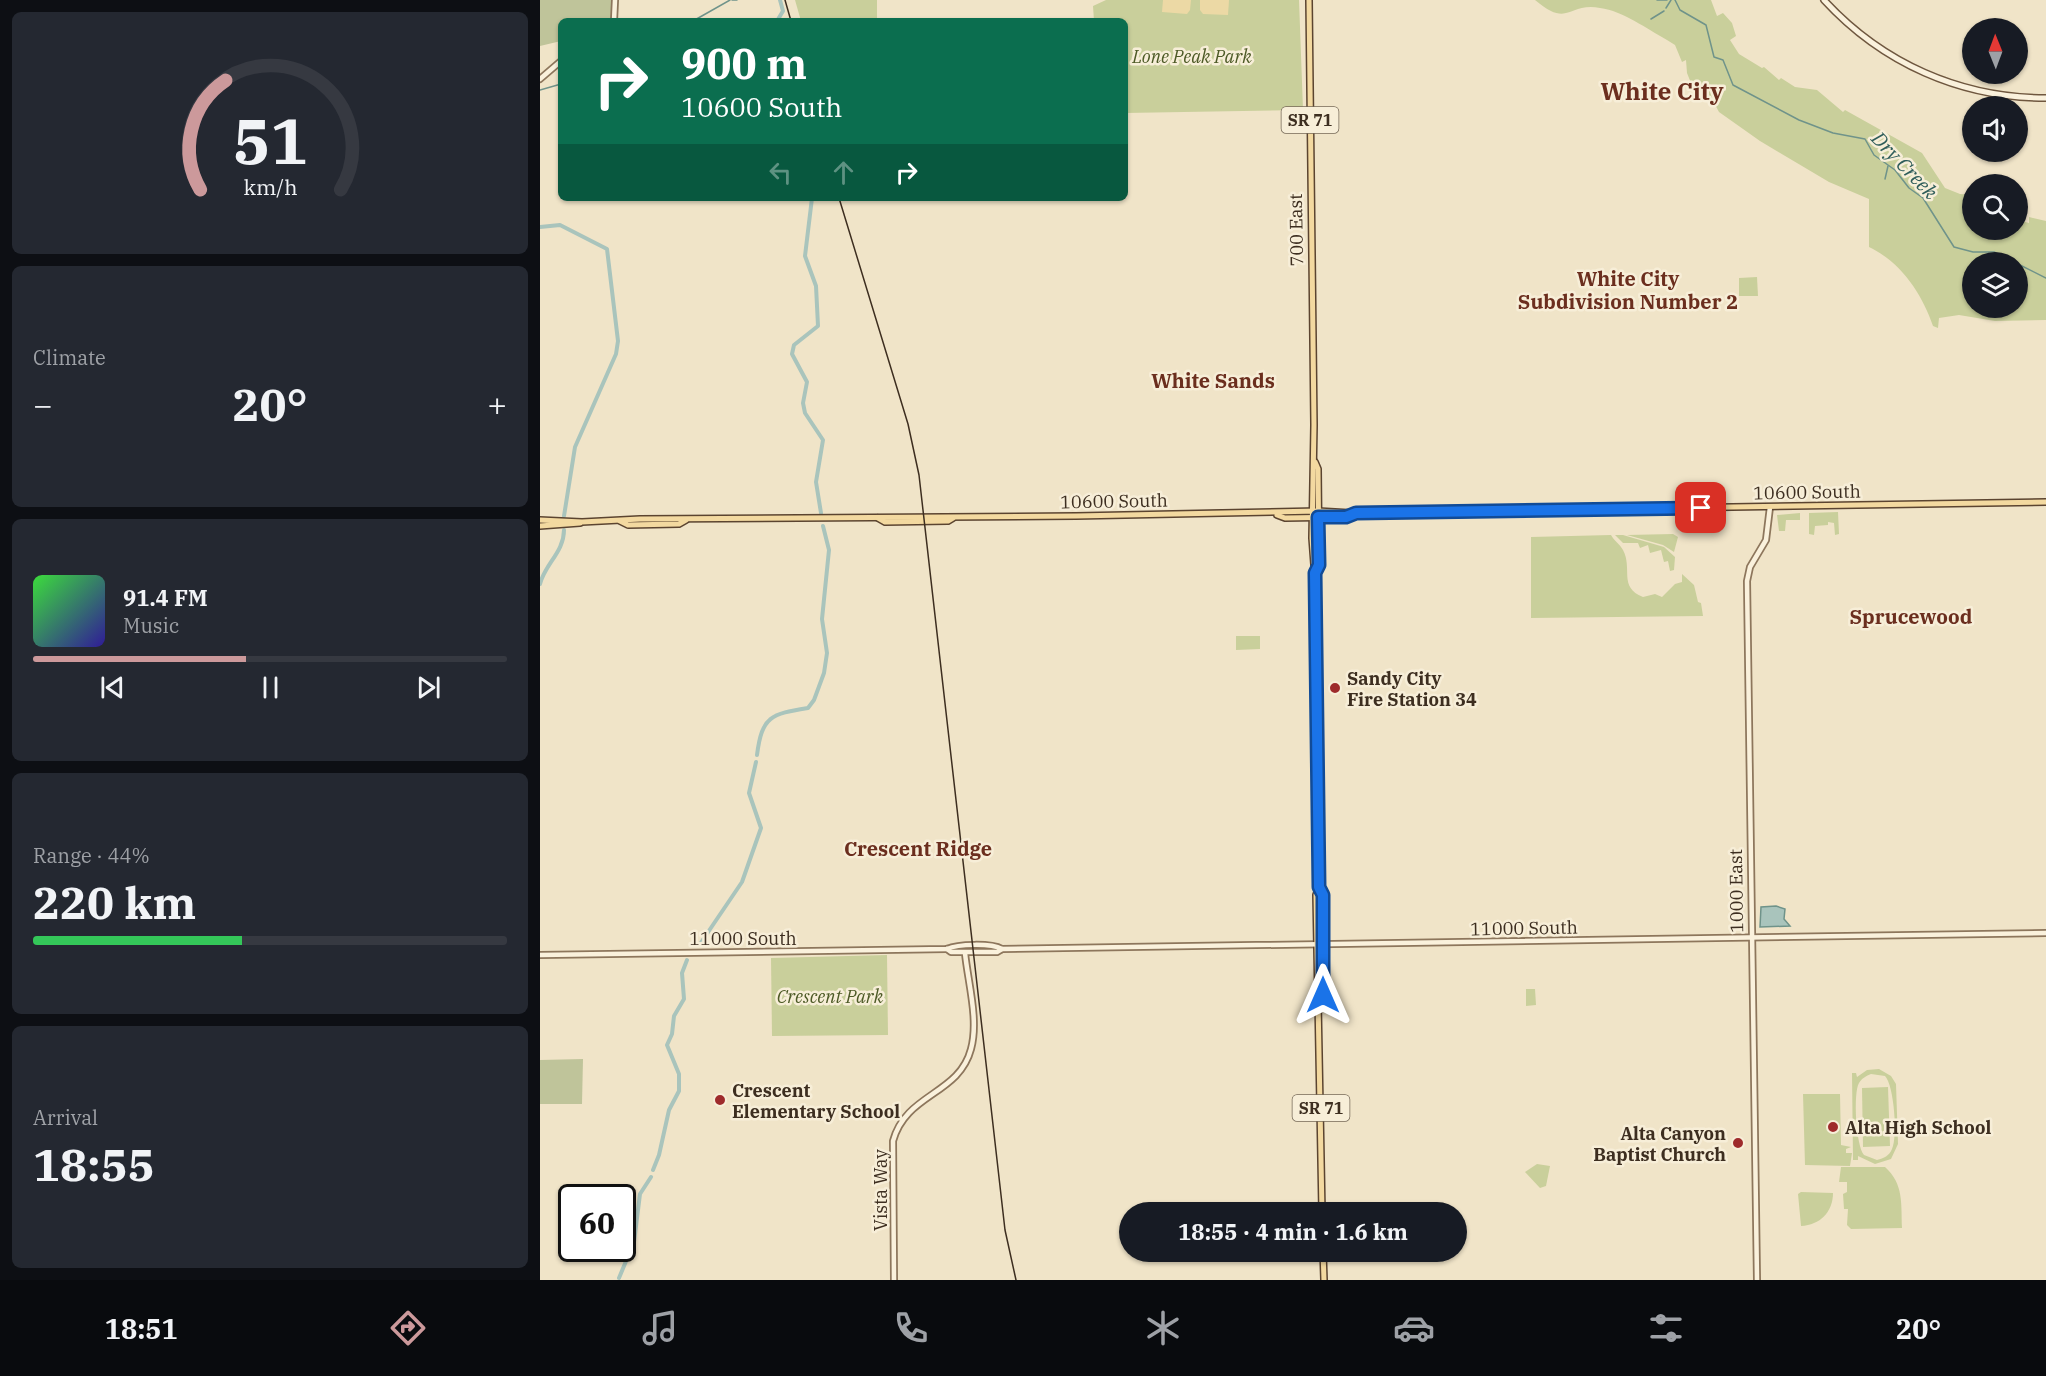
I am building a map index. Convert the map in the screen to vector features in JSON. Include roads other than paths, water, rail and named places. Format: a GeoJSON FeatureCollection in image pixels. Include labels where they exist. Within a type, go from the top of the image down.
{"type":"FeatureCollection","features":[{"type":"Feature","properties":{"kind":"main road","name":"700 East"},"geometry":{"type":"LineString","coordinates":[[1309,0],[1314,460],[1319,565],[1315,573],[1319,887],[1316,895],[1320,945],[1322,1202]]}},
{"type":"Feature","properties":{"kind":"main road"},"geometry":{"type":"LineString","coordinates":[[1824,0],[1870,42],[1924,73],[1985,92],[2046,98]]}},
{"type":"Feature","properties":{"kind":"main road","name":"10600 South"},"geometry":{"type":"LineString","coordinates":[[540,523],[562,520],[582,522],[660,518],[686,520],[948,515],[953,518],[1315,514],[2046,502]]}},
{"type":"Feature","properties":{"kind":"main road","name":"10600 South"},"geometry":{"type":"LineString","coordinates":[[540,523],[570,526],[582,522]]}},
{"type":"Feature","properties":{"kind":"main road"},"geometry":{"type":"LineString","coordinates":[[1323,1262],[1324,1280]]}},
{"type":"Feature","properties":{"kind":"street"},"geometry":{"type":"LineString","coordinates":[[614,18],[615,0]]}},
{"type":"Feature","properties":{"kind":"street"},"geometry":{"type":"LineString","coordinates":[[540,79],[558,64]]}},
{"type":"Feature","properties":{"kind":"street","name":"1000 East"},"geometry":{"type":"LineString","coordinates":[[1756,1280],[1747,581],[1754,557],[1766,540],[1770,507]]}},
{"type":"Feature","properties":{"kind":"street","name":"11000 South"},"geometry":{"type":"LineString","coordinates":[[947,949],[951,952],[965,953],[997,952],[1002,949],[2046,933]]}},
{"type":"Feature","properties":{"kind":"street","name":"11000 South"},"geometry":{"type":"LineString","coordinates":[[540,955],[947,949],[977,946],[997,946],[1002,949]]}},
{"type":"Feature","properties":{"kind":"street","name":"Vista Way"},"geometry":{"type":"LineString","coordinates":[[894,1280],[893,1141],[898,1127],[909,1110],[950,1083],[968,1057],[973,1028],[965,953]]}},
{"type":"Feature","properties":{"kind":"water"},"geometry":{"type":"Polygon","coordinates":[[[1776,906],[1785,909],[1784,919],[1790,926],[1760,927],[1761,907],[1776,906]]]}},
{"type":"Feature","properties":{"kind":"waterway","name":"Dry Creek"},"geometry":{"type":"LineString","coordinates":[[698,18],[730,0]]}},
{"type":"Feature","properties":{"kind":"waterway","name":"Dry Creek"},"geometry":{"type":"LineString","coordinates":[[732,0],[737,0]]}},
{"type":"Feature","properties":{"kind":"waterway"},"geometry":{"type":"LineString","coordinates":[[779,18],[783,11],[780,0]]}},
{"type":"Feature","properties":{"kind":"waterway","name":"Dry Creek"},"geometry":{"type":"LineString","coordinates":[[1657,0],[1667,0]]}},
{"type":"Feature","properties":{"kind":"waterway"},"geometry":{"type":"LineString","coordinates":[[1666,8],[1671,0]]}},
{"type":"Feature","properties":{"kind":"waterway","name":"Dry Creek"},"geometry":{"type":"LineString","coordinates":[[1675,0],[1680,10],[1706,25],[1714,57],[1723,60],[1733,85],[1799,120],[1833,133],[1865,139],[1874,155],[1895,170],[1909,188],[1923,198],[1954,247],[1973,252]]}},
{"type":"Feature","properties":{"kind":"waterway"},"geometry":{"type":"LineString","coordinates":[[1651,19],[1664,11]]}},
{"type":"Feature","properties":{"kind":"waterway","name":"Dry Creek"},"geometry":{"type":"LineString","coordinates":[[540,90],[558,85]]}},
{"type":"Feature","properties":{"kind":"waterway"},"geometry":{"type":"LineString","coordinates":[[1885,179],[1888,166]]}},
{"type":"Feature","properties":{"kind":"waterway"},"geometry":{"type":"LineString","coordinates":[[812,201],[805,256],[816,286],[818,326],[794,345],[792,354],[807,382],[803,403],[805,413],[823,440],[816,482],[821,513]]}},
{"type":"Feature","properties":{"kind":"waterway"},"geometry":{"type":"LineString","coordinates":[[540,227],[560,225],[607,249],[618,341],[616,354],[575,447],[564,516]]}},
{"type":"Feature","properties":{"kind":"waterway","name":"Dry Creek"},"geometry":{"type":"LineString","coordinates":[[2028,269],[2046,278]]}},
{"type":"Feature","properties":{"kind":"waterway"},"geometry":{"type":"LineString","coordinates":[[757,755],[762,732],[770,719],[785,712],[808,708],[814,700],[824,673],[827,653],[822,619],[829,550],[823,526]]}},
{"type":"Feature","properties":{"kind":"waterway"},"geometry":{"type":"LineString","coordinates":[[540,584],[561,545],[564,530]]}},
{"type":"Feature","properties":{"kind":"waterway"},"geometry":{"type":"LineString","coordinates":[[700,944],[742,882],[761,828],[749,793],[756,762]]}},
{"type":"Feature","properties":{"kind":"waterway"},"geometry":{"type":"LineString","coordinates":[[653,1170],[659,1155],[669,1110],[679,1091],[679,1074],[667,1045],[672,1034],[674,1016],[684,999],[682,973],[687,960]]}},
{"type":"Feature","properties":{"kind":"waterway"},"geometry":{"type":"LineString","coordinates":[[619,1278],[634,1242],[640,1194],[651,1177]]}},
{"type":"Feature","properties":{"kind":"tram line"},"geometry":{"type":"LineString","coordinates":[[785,0],[790,18]]}},
{"type":"Feature","properties":{"kind":"tram line"},"geometry":{"type":"LineString","coordinates":[[840,201],[908,424],[919,475],[1005,1230],[1016,1280]]}},
{"type":"Feature","properties":{"kind":"place","name":"Sandy City Fire Station 34"},"geometry":{"type":"Point","coordinates":[1335,688]}},
{"type":"Feature","properties":{"kind":"place","name":"Crescent Elementary School"},"geometry":{"type":"Point","coordinates":[720,1100]}},
{"type":"Feature","properties":{"kind":"place","name":"Alta High School"},"geometry":{"type":"Point","coordinates":[1833,1127]}},
{"type":"Feature","properties":{"kind":"place","name":"Alta Canyon Baptist Church"},"geometry":{"type":"Point","coordinates":[1738,1143]}},
{"type":"Feature","properties":{"kind":"district","name":"White City"},"geometry":{"type":"Point","coordinates":[1662,91]}},
{"type":"Feature","properties":{"kind":"district","name":"White City Subdivision Number 2"},"geometry":{"type":"Point","coordinates":[1628,290]}},
{"type":"Feature","properties":{"kind":"district","name":"White Sands"},"geometry":{"type":"Point","coordinates":[1213,380]}},
{"type":"Feature","properties":{"kind":"district","name":"Sprucewood"},"geometry":{"type":"Point","coordinates":[1911,616]}},
{"type":"Feature","properties":{"kind":"district","name":"Crescent Ridge"},"geometry":{"type":"Point","coordinates":[918,848]}},
{"type":"Feature","properties":{"kind":"park label","name":"Lone Peak Park"},"geometry":{"type":"Point","coordinates":[1192,56]}},
{"type":"Feature","properties":{"kind":"park label","name":"Crescent Park"},"geometry":{"type":"Point","coordinates":[830,996]}}]}
